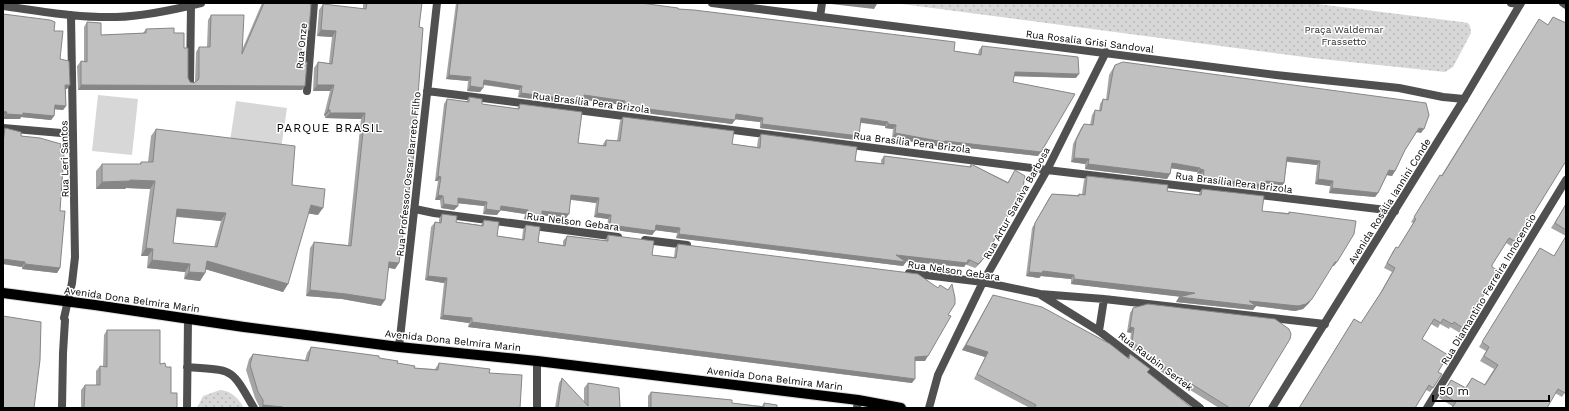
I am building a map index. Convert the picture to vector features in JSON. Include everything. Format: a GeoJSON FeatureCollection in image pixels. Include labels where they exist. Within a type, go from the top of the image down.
{"type":"FeatureCollection","features":[{"type":"Feature","properties":{"kind":"main road","name":"Avenida Dona Belmira Marin"},"geometry":{"type":"LineString","coordinates":[[3,293],[68,301],[188,320],[399,347],[537,361],[857,404],[901,408]]}},
{"type":"Feature","properties":{"kind":"street"},"geometry":{"type":"LineString","coordinates":[[3,6],[71,15],[116,17],[141,15],[201,3]]}},
{"type":"Feature","properties":{"kind":"street","name":"Rua Onze"},"geometry":{"type":"LineString","coordinates":[[307,90],[314,3]]}},
{"type":"Feature","properties":{"kind":"street","name":"Rua Professor Oscar Barreto Filho"},"geometry":{"type":"LineString","coordinates":[[399,347],[438,3]]}},
{"type":"Feature","properties":{"kind":"street","name":"Rua Rosalia Grisi Sandoval"},"geometry":{"type":"LineString","coordinates":[[712,3],[1106,52],[1276,75],[1399,88],[1443,97],[1464,99]]}},
{"type":"Feature","properties":{"kind":"street"},"geometry":{"type":"LineString","coordinates":[[820,17],[822,3]]}},
{"type":"Feature","properties":{"kind":"street"},"geometry":{"type":"LineString","coordinates":[[1511,3],[1520,4]]}},
{"type":"Feature","properties":{"kind":"street","name":"Avenida Rosália Iannini Conde"},"geometry":{"type":"LineString","coordinates":[[1272,408],[1464,99],[1520,4]]}},
{"type":"Feature","properties":{"kind":"street"},"geometry":{"type":"LineString","coordinates":[[190,82],[191,6]]}},
{"type":"Feature","properties":{"kind":"street","name":"Rua Leri Santos"},"geometry":{"type":"LineString","coordinates":[[62,408],[64,318],[72,283],[75,258],[71,15]]}},
{"type":"Feature","properties":{"kind":"street","name":"Rua Artur Saraiva Barbosa"},"geometry":{"type":"LineString","coordinates":[[929,408],[938,375],[983,282],[1047,170],[1106,52]]}},
{"type":"Feature","properties":{"kind":"street","name":"Rua Brasília Pera Brizola"},"geometry":{"type":"LineString","coordinates":[[427,91],[1047,170],[1395,211]]}},
{"type":"Feature","properties":{"kind":"street"},"geometry":{"type":"LineString","coordinates":[[3,128],[73,134]]}},
{"type":"Feature","properties":{"kind":"street","name":"Rua Diamantino Ferreira Innocencio"},"geometry":{"type":"LineString","coordinates":[[1427,408],[1566,180]]}},
{"type":"Feature","properties":{"kind":"street","name":"Rua Nelson Gebara"},"geometry":{"type":"LineString","coordinates":[[415,209],[434,213],[623,237]]}},
{"type":"Feature","properties":{"kind":"street"},"geometry":{"type":"LineString","coordinates":[[638,239],[693,246]]}},
{"type":"Feature","properties":{"kind":"street","name":"Rua Nelson Gebara"},"geometry":{"type":"LineString","coordinates":[[904,272],[983,282],[1040,294],[1104,299],[1325,324]]}},
{"type":"Feature","properties":{"kind":"street","name":"Rua Raubin Sertek"},"geometry":{"type":"LineString","coordinates":[[1040,294],[1099,331],[1200,408]]}},
{"type":"Feature","properties":{"kind":"street"},"geometry":{"type":"LineString","coordinates":[[1099,331],[1104,299]]}},
{"type":"Feature","properties":{"kind":"street"},"geometry":{"type":"LineString","coordinates":[[187,408],[188,320]]}},
{"type":"Feature","properties":{"kind":"street"},"geometry":{"type":"LineString","coordinates":[[536,408],[537,361]]}},
{"type":"Feature","properties":{"kind":"street"},"geometry":{"type":"LineString","coordinates":[[187,367],[206,367],[230,372],[237,379],[254,408]]}},
{"type":"Feature","properties":{"kind":"green space","name":"Praça Waldemar Frassetto"},"geometry":{"type":"Polygon","coordinates":[[[894,3],[1310,3],[1468,23],[1471,33],[1453,67],[1445,72],[1312,58],[894,3]]]}},
{"type":"Feature","properties":{"kind":"green space"},"geometry":{"type":"Polygon","coordinates":[[[98,95],[138,99],[132,155],[92,151],[98,95]]]}},
{"type":"Feature","properties":{"kind":"green space"},"geometry":{"type":"Polygon","coordinates":[[[236,101],[287,108],[281,149],[230,141],[236,101]]]}},
{"type":"Feature","properties":{"kind":"green space"},"geometry":{"type":"Polygon","coordinates":[[[220,390],[228,392],[234,396],[244,408],[197,408],[203,396],[220,390]]]}},
{"type":"Feature","properties":{"kind":"building"},"geometry":{"type":"Polygon","coordinates":[[[264,3],[311,4],[309,30],[303,29],[300,61],[307,62],[305,86],[81,85],[81,61],[87,62],[87,22],[101,23],[101,35],[146,33],[146,29],[174,28],[174,33],[184,33],[184,48],[188,48],[188,78],[190,82],[194,83],[199,78],[199,47],[210,47],[211,15],[244,15],[242,54],[264,3]]]}},
{"type":"Feature","properties":{"kind":"building"},"geometry":{"type":"Polygon","coordinates":[[[367,3],[422,3],[419,27],[423,28],[413,163],[399,263],[389,262],[385,300],[310,290],[314,242],[351,246],[365,113],[330,113],[330,110],[328,110],[334,85],[317,85],[318,62],[332,64],[336,31],[321,30],[323,4],[366,9],[367,3]]]}},
{"type":"Feature","properties":{"kind":"building"},"geometry":{"type":"Polygon","coordinates":[[[458,3],[641,3],[678,9],[955,42],[954,51],[981,55],[982,46],[1078,57],[1079,74],[1015,72],[1013,82],[1075,94],[1041,152],[944,142],[895,133],[896,125],[888,124],[888,122],[861,118],[859,136],[762,124],[763,118],[736,114],[735,120],[624,106],[625,101],[584,95],[584,101],[521,93],[522,86],[484,80],[483,88],[470,86],[471,77],[449,75],[458,3]]]}},
{"type":"Feature","properties":{"kind":"building"},"geometry":{"type":"Polygon","coordinates":[[[3,14],[50,20],[55,22],[54,31],[63,31],[60,59],[69,61],[70,85],[65,85],[66,106],[55,105],[54,116],[23,113],[23,115],[6,114],[7,112],[3,111],[3,14]]]}},
{"type":"Feature","properties":{"kind":"building"},"geometry":{"type":"Polygon","coordinates":[[[1553,17],[1566,23],[1566,161],[1516,242],[1509,238],[1492,265],[1492,267],[1499,271],[1463,328],[1454,322],[1452,324],[1443,319],[1441,323],[1434,319],[1422,339],[1448,355],[1438,372],[1442,374],[1433,388],[1429,385],[1415,408],[1299,408],[1354,319],[1361,323],[1382,291],[1395,268],[1387,263],[1396,247],[1398,248],[1416,219],[1414,217],[1440,175],[1442,176],[1539,19],[1548,25],[1553,17]]]}},
{"type":"Feature","properties":{"kind":"building"},"geometry":{"type":"Polygon","coordinates":[[[1123,62],[1426,103],[1429,115],[1424,129],[1419,128],[1405,150],[1395,171],[1389,170],[1378,193],[1332,188],[1333,181],[1318,179],[1320,161],[1287,157],[1284,183],[1266,181],[1265,185],[1203,178],[1204,170],[1200,168],[1172,163],[1170,174],[1088,164],[1089,159],[1074,158],[1076,140],[1084,124],[1093,125],[1095,110],[1101,111],[1103,99],[1108,100],[1115,65],[1123,62]]]}},
{"type":"Feature","properties":{"kind":"building"},"geometry":{"type":"Polygon","coordinates":[[[469,97],[482,99],[482,104],[519,109],[520,104],[582,112],[578,143],[606,146],[606,140],[620,141],[623,117],[734,131],[732,144],[760,148],[761,134],[857,147],[855,161],[884,164],[884,156],[971,167],[971,164],[1008,183],[1015,170],[1025,176],[1023,187],[1014,205],[984,258],[978,264],[970,260],[968,260],[967,263],[896,255],[906,262],[679,234],[680,228],[656,225],[655,231],[610,225],[611,215],[597,213],[599,198],[571,195],[569,214],[542,211],[542,216],[527,214],[528,210],[501,206],[500,211],[486,209],[487,202],[458,198],[458,206],[444,204],[443,196],[438,195],[441,177],[438,176],[447,99],[469,102],[469,97]]]}},
{"type":"Feature","properties":{"kind":"building"},"geometry":{"type":"Polygon","coordinates":[[[5,128],[21,132],[21,136],[40,138],[61,144],[60,153],[64,154],[60,211],[65,211],[60,268],[25,264],[25,262],[3,259],[3,143],[5,128]]]}},
{"type":"Feature","properties":{"kind":"building"},"geometry":{"type":"Polygon","coordinates":[[[156,129],[295,146],[292,185],[325,189],[323,208],[311,205],[288,284],[207,261],[205,273],[189,272],[190,264],[152,260],[153,249],[146,248],[155,181],[130,180],[102,182],[102,164],[141,164],[141,162],[153,162],[156,129]],[[177,209],[173,243],[217,247],[226,213],[177,209]]]}},
{"type":"Feature","properties":{"kind":"building"},"geometry":{"type":"Polygon","coordinates":[[[1087,176],[1168,185],[1167,191],[1201,195],[1202,189],[1264,196],[1262,211],[1289,214],[1289,212],[1356,221],[1354,234],[1312,299],[1306,304],[1298,306],[1249,301],[1256,306],[1179,297],[1195,293],[1074,279],[1074,275],[1043,271],[1042,273],[1029,272],[1035,223],[1052,194],[1085,195],[1087,176]]]}},
{"type":"Feature","properties":{"kind":"building"},"geometry":{"type":"Polygon","coordinates":[[[1566,204],[1566,230],[1555,223],[1566,204]]]}},
{"type":"Feature","properties":{"kind":"building"},"geometry":{"type":"Polygon","coordinates":[[[442,214],[457,216],[456,222],[483,226],[484,220],[499,222],[497,236],[524,240],[526,225],[540,227],[538,242],[565,246],[567,236],[608,241],[608,235],[654,241],[652,255],[676,258],[678,244],[918,274],[938,288],[940,285],[948,290],[952,284],[955,304],[948,315],[951,316],[928,356],[915,357],[915,379],[472,322],[472,318],[443,315],[447,278],[428,276],[435,222],[441,223],[442,214]]]}},
{"type":"Feature","properties":{"kind":"building"},"geometry":{"type":"Polygon","coordinates":[[[1566,236],[1565,393],[1558,389],[1547,408],[1452,408],[1456,402],[1443,394],[1451,380],[1466,388],[1472,378],[1485,385],[1498,365],[1484,356],[1489,347],[1482,342],[1540,248],[1554,256],[1566,236]]]}},
{"type":"Feature","properties":{"kind":"building"},"geometry":{"type":"Polygon","coordinates":[[[993,295],[1042,307],[1110,344],[1129,359],[1130,354],[1150,369],[1147,372],[1192,408],[1034,408],[1036,405],[977,374],[988,352],[966,345],[993,295]]]}},
{"type":"Feature","properties":{"kind":"building"},"geometry":{"type":"Polygon","coordinates":[[[1148,304],[1275,319],[1289,329],[1291,334],[1290,339],[1248,408],[1230,408],[1166,368],[1132,342],[1134,328],[1130,327],[1133,308],[1148,304]]]}},
{"type":"Feature","properties":{"kind":"building"},"geometry":{"type":"Polygon","coordinates":[[[3,316],[41,322],[40,360],[34,408],[3,408],[3,316]]]}},
{"type":"Feature","properties":{"kind":"building"},"geometry":{"type":"Polygon","coordinates":[[[107,330],[160,330],[160,364],[165,363],[166,367],[171,367],[171,393],[177,393],[177,408],[84,408],[85,385],[100,385],[100,366],[107,367],[107,330]]]}},
{"type":"Feature","properties":{"kind":"building"},"geometry":{"type":"Polygon","coordinates":[[[311,347],[379,356],[379,358],[398,361],[397,363],[415,366],[414,368],[438,370],[439,363],[490,369],[489,373],[522,375],[520,408],[284,408],[263,405],[263,400],[258,392],[250,365],[253,354],[308,361],[311,347]]]}},
{"type":"Feature","properties":{"kind":"building"},"geometry":{"type":"Polygon","coordinates":[[[562,378],[588,406],[588,383],[619,388],[620,408],[558,408],[562,378]]]}},
{"type":"Feature","properties":{"kind":"building"},"geometry":{"type":"Polygon","coordinates":[[[651,392],[732,400],[732,403],[764,407],[764,403],[777,405],[777,408],[651,408],[651,392]]]}},
{"type":"Feature","properties":{"kind":"district","name":"PARQUE BRASIL"},"geometry":{"type":"Point","coordinates":[330,128]}}]}
